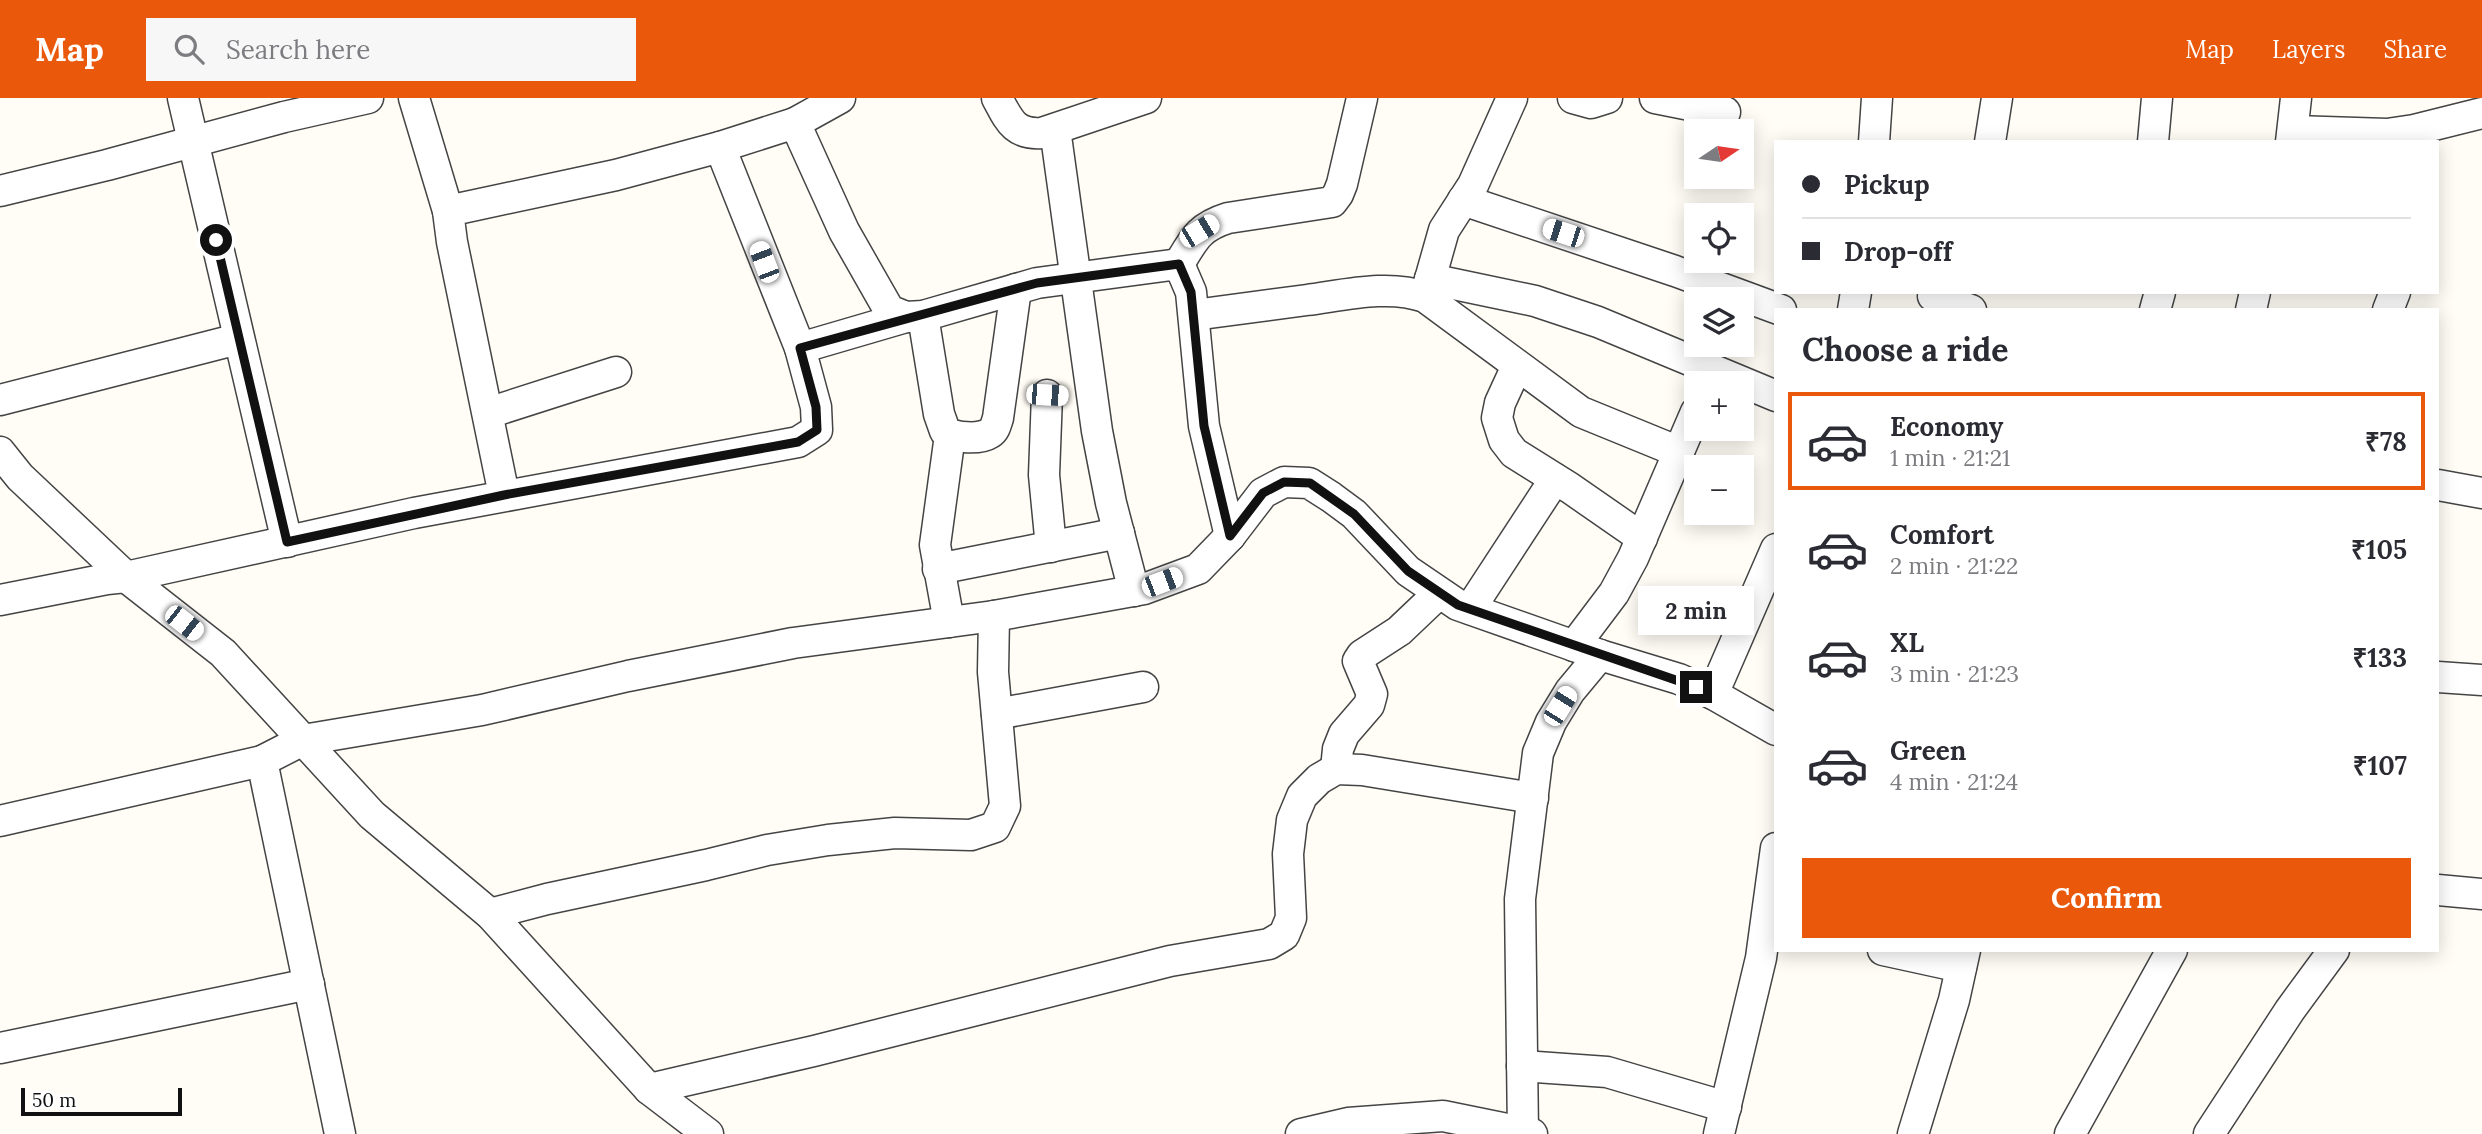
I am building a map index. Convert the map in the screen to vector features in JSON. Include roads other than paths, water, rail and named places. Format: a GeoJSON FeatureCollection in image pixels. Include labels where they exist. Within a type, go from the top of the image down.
{"type":"FeatureCollection","features":[{"type":"Feature","properties":{"kind":"street"},"geometry":{"type":"LineString","coordinates":[[183,98],[287,542]]}},
{"type":"Feature","properties":{"kind":"street"},"geometry":{"type":"LineString","coordinates":[[0,191],[284,117],[368,98]]}},
{"type":"Feature","properties":{"kind":"street"},"geometry":{"type":"LineString","coordinates":[[415,98],[448,211],[461,292],[504,495]]}},
{"type":"Feature","properties":{"kind":"street"},"geometry":{"type":"LineString","coordinates":[[448,211],[616,175],[720,147],[795,123],[840,98]]}},
{"type":"Feature","properties":{"kind":"street"},"geometry":{"type":"LineString","coordinates":[[997,98],[1016,127],[1027,134],[1042,133],[1146,98]]}},
{"type":"Feature","properties":{"kind":"street"},"geometry":{"type":"LineString","coordinates":[[1179,264],[1199,231],[1213,222],[1332,202],[1342,184],[1362,98]]}},
{"type":"Feature","properties":{"kind":"street"},"geometry":{"type":"LineString","coordinates":[[1428,288],[1444,230],[1472,185],[1512,98]]}},
{"type":"Feature","properties":{"kind":"street"},"geometry":{"type":"LineString","coordinates":[[1573,98],[1591,103],[1607,98]]}},
{"type":"Feature","properties":{"kind":"street"},"geometry":{"type":"LineString","coordinates":[[1655,98],[1725,112]]}},
{"type":"Feature","properties":{"kind":"street"},"geometry":{"type":"LineString","coordinates":[[1874,140],[1877,98]]}},
{"type":"Feature","properties":{"kind":"street"},"geometry":{"type":"LineString","coordinates":[[1990,140],[1997,98]]}},
{"type":"Feature","properties":{"kind":"street"},"geometry":{"type":"LineString","coordinates":[[2153,140],[2157,98]]}},
{"type":"Feature","properties":{"kind":"street"},"geometry":{"type":"LineString","coordinates":[[2296,98],[2292,136],[2436,133],[2482,113]]}},
{"type":"Feature","properties":{"kind":"street"},"geometry":{"type":"LineString","coordinates":[[795,123],[817,176],[889,310],[915,316]]}},
{"type":"Feature","properties":{"kind":"street"},"geometry":{"type":"LineString","coordinates":[[1055,129],[1093,398],[1111,503],[1134,591]]}},
{"type":"Feature","properties":{"kind":"street"},"geometry":{"type":"LineString","coordinates":[[0,600],[125,577],[504,495],[798,442],[817,430],[816,407],[800,348],[720,147]]}},
{"type":"Feature","properties":{"kind":"street"},"geometry":{"type":"LineString","coordinates":[[1463,200],[1675,271],[1776,308]]}},
{"type":"Feature","properties":{"kind":"street"},"geometry":{"type":"LineString","coordinates":[[800,348],[1016,289],[1179,264]]}},
{"type":"Feature","properties":{"kind":"street"},"geometry":{"type":"LineString","coordinates":[[1179,264],[1191,292],[1204,426],[1230,536]]}},
{"type":"Feature","properties":{"kind":"street"},"geometry":{"type":"LineString","coordinates":[[1194,315],[1338,296],[1392,291],[1414,293],[1428,288],[1535,301],[1598,323],[1698,371]]}},
{"type":"Feature","properties":{"kind":"street"},"geometry":{"type":"LineString","coordinates":[[1428,288],[1517,366],[1581,412],[1679,452]]}},
{"type":"Feature","properties":{"kind":"street"},"geometry":{"type":"LineString","coordinates":[[950,435],[985,436],[991,433],[998,418],[1016,289]]}},
{"type":"Feature","properties":{"kind":"street"},"geometry":{"type":"LineString","coordinates":[[1933,296],[1966,308]]}},
{"type":"Feature","properties":{"kind":"street"},"geometry":{"type":"LineString","coordinates":[[915,316],[941,422],[950,435],[935,537],[937,569],[949,622]]}},
{"type":"Feature","properties":{"kind":"street"},"geometry":{"type":"LineString","coordinates":[[0,400],[238,339]]}},
{"type":"Feature","properties":{"kind":"street"},"geometry":{"type":"LineString","coordinates":[[1517,366],[1500,403],[1497,418],[1504,440],[1514,453],[1642,538]]}},
{"type":"Feature","properties":{"kind":"street"},"geometry":{"type":"LineString","coordinates":[[488,413],[616,372]]}},
{"type":"Feature","properties":{"kind":"street"},"geometry":{"type":"LineString","coordinates":[[1754,390],[1774,395]]}},
{"type":"Feature","properties":{"kind":"street"},"geometry":{"type":"LineString","coordinates":[[1002,393],[1093,398]]}},
{"type":"Feature","properties":{"kind":"street"},"geometry":{"type":"LineString","coordinates":[[1047,395],[1044,475],[1051,547]]}},
{"type":"Feature","properties":{"kind":"street"},"geometry":{"type":"LineString","coordinates":[[1301,1134],[1348,1123],[1443,1116],[1526,1133],[1522,1066],[1520,899],[1538,753],[1642,538],[1684,440]]}},
{"type":"Feature","properties":{"kind":"street"},"geometry":{"type":"LineString","coordinates":[[0,452],[20,477],[125,577],[223,653],[372,815],[490,914],[649,1089],[708,1134]]}},
{"type":"Feature","properties":{"kind":"street"},"geometry":{"type":"LineString","coordinates":[[1470,609],[1555,479]]}},
{"type":"Feature","properties":{"kind":"street"},"geometry":{"type":"LineString","coordinates":[[0,821],[262,761],[303,740],[482,710],[628,676],[793,643],[994,616],[1134,591],[1198,569],[1230,536],[1263,493],[1284,482],[1310,483],[1354,514],[1408,571],[1439,593],[1470,609],[1679,679],[1713,694],[1774,729]]}},
{"type":"Feature","properties":{"kind":"street"},"geometry":{"type":"LineString","coordinates":[[2439,485],[2482,493]]}},
{"type":"Feature","properties":{"kind":"street"},"geometry":{"type":"LineString","coordinates":[[937,569],[1119,533]]}},
{"type":"Feature","properties":{"kind":"street"},"geometry":{"type":"LineString","coordinates":[[1713,694],[1774,554]]}},
{"type":"Feature","properties":{"kind":"street"},"geometry":{"type":"LineString","coordinates":[[1336,769],[1343,734],[1369,705],[1372,694],[1358,661],[1362,655],[1399,631],[1439,593]]}},
{"type":"Feature","properties":{"kind":"street"},"geometry":{"type":"LineString","coordinates":[[490,914],[779,848],[895,833],[971,835],[995,827],[1005,806],[993,672],[994,616]]}},
{"type":"Feature","properties":{"kind":"street"},"geometry":{"type":"LineString","coordinates":[[2439,677],[2482,680]]}},
{"type":"Feature","properties":{"kind":"street"},"geometry":{"type":"LineString","coordinates":[[997,714],[1143,687]]}},
{"type":"Feature","properties":{"kind":"street"},"geometry":{"type":"LineString","coordinates":[[262,761],[340,1134]]}},
{"type":"Feature","properties":{"kind":"street"},"geometry":{"type":"LineString","coordinates":[[649,1089],[814,1051],[1170,961],[1269,944],[1284,935],[1291,918],[1288,854],[1292,820],[1303,796],[1319,779],[1336,769],[1362,770],[1533,798]]}},
{"type":"Feature","properties":{"kind":"street"},"geometry":{"type":"LineString","coordinates":[[1522,1066],[1607,1072],[1722,1121],[1771,926],[1774,879]]}},
{"type":"Feature","properties":{"kind":"street"},"geometry":{"type":"LineString","coordinates":[[2439,890],[2482,894]]}},
{"type":"Feature","properties":{"kind":"street"},"geometry":{"type":"LineString","coordinates":[[1901,952],[1963,959],[1954,1000],[1913,1134]]}},
{"type":"Feature","properties":{"kind":"street"},"geometry":{"type":"LineString","coordinates":[[2070,1134],[2171,952]]}},
{"type":"Feature","properties":{"kind":"street"},"geometry":{"type":"LineString","coordinates":[[2209,1134],[2290,1010],[2333,952]]}},
{"type":"Feature","properties":{"kind":"street"},"geometry":{"type":"LineString","coordinates":[[0,1048],[309,984]]}}]}
